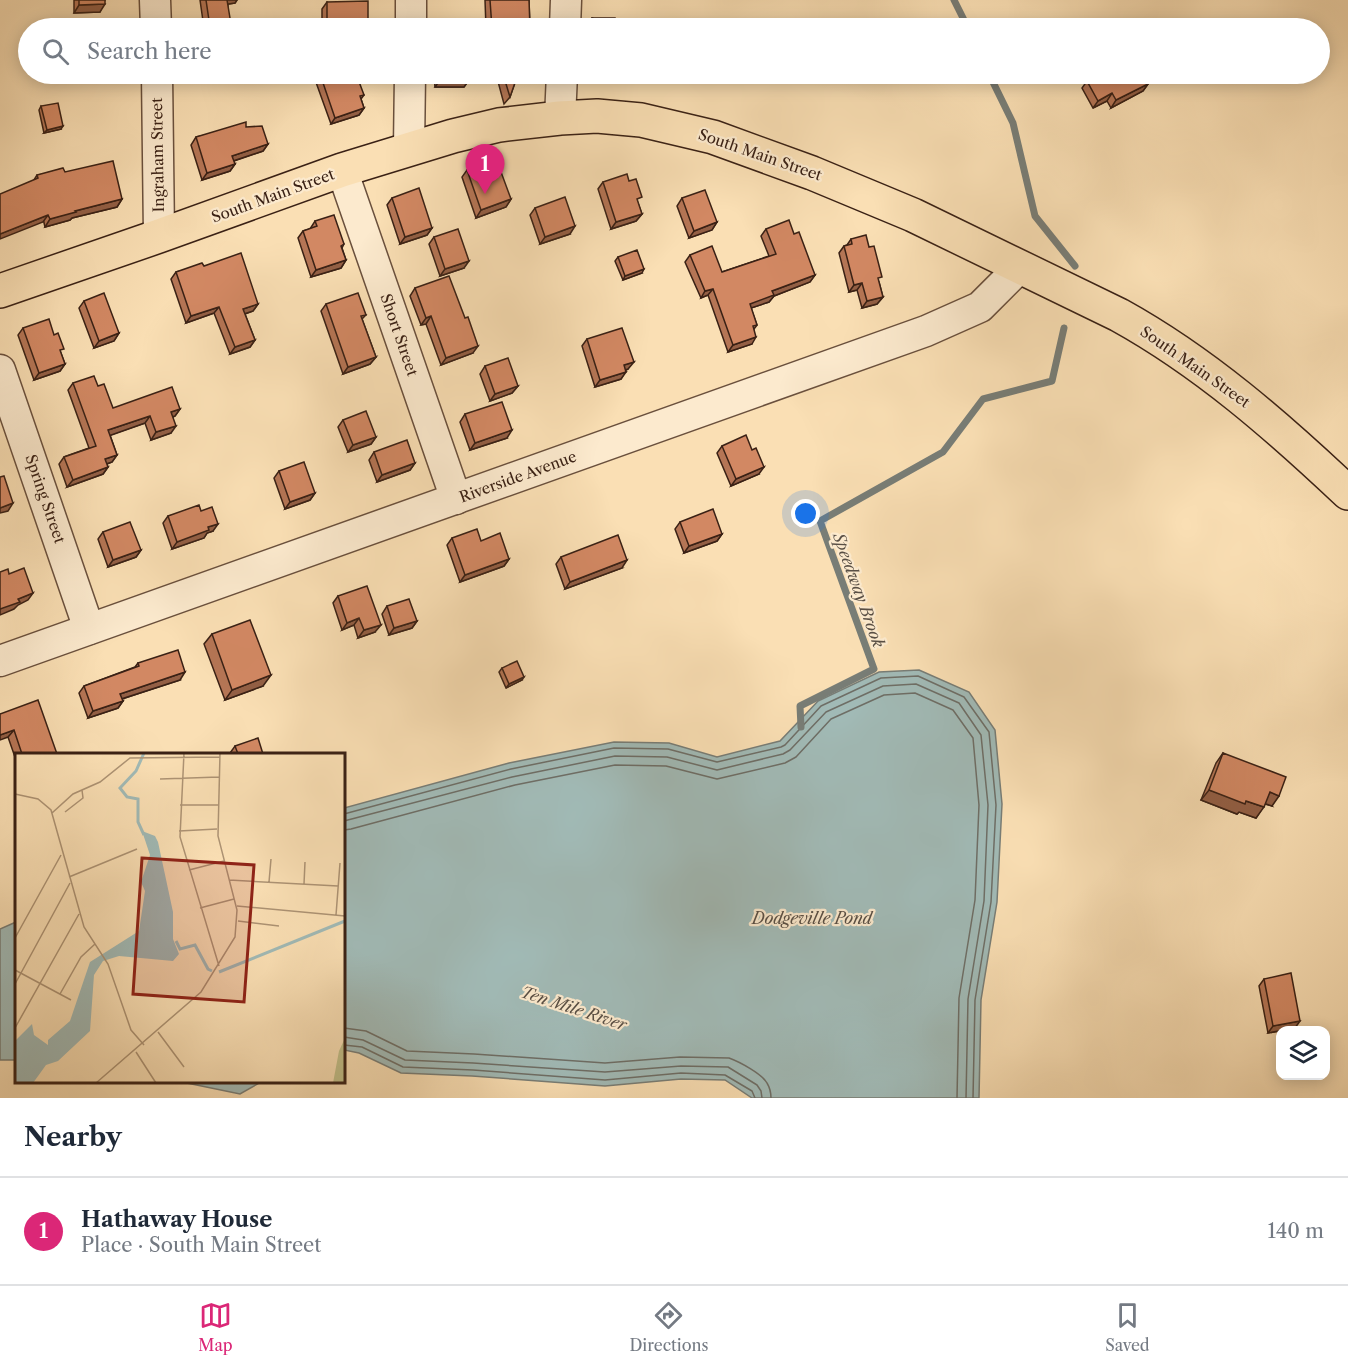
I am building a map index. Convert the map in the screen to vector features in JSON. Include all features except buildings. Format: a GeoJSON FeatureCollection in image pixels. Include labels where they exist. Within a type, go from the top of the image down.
{"type":"FeatureCollection","features":[{"type":"Feature","properties":{"kind":"main road","name":"South Main Street"},"geometry":{"type":"LineString","coordinates":[[0,291],[342,170],[453,136],[499,125],[560,118],[597,116],[641,120],[713,137],[812,173],[913,215],[1142,328],[1216,378],[1276,426],[1348,493]]}},
{"type":"Feature","properties":{"kind":"street"},"geometry":{"type":"LineString","coordinates":[[155,0],[156,18]]}},
{"type":"Feature","properties":{"kind":"street"},"geometry":{"type":"LineString","coordinates":[[411,0],[411,18]]}},
{"type":"Feature","properties":{"kind":"street"},"geometry":{"type":"LineString","coordinates":[[565,18],[566,0]]}},
{"type":"Feature","properties":{"kind":"street","name":"Ingraham Street"},"geometry":{"type":"LineString","coordinates":[[157,84],[159,236]]}},
{"type":"Feature","properties":{"kind":"street"},"geometry":{"type":"LineString","coordinates":[[409,148],[410,84]]}},
{"type":"Feature","properties":{"kind":"street"},"geometry":{"type":"LineString","coordinates":[[560,118],[562,84]]}},
{"type":"Feature","properties":{"kind":"street","name":"Short Street"},"geometry":{"type":"LineString","coordinates":[[342,170],[456,499]]}},
{"type":"Feature","properties":{"kind":"street","name":"Riverside Avenue"},"geometry":{"type":"LineString","coordinates":[[0,661],[926,331],[980,308],[1020,267]]}},
{"type":"Feature","properties":{"kind":"street","name":"Spring Street"},"geometry":{"type":"LineString","coordinates":[[0,370],[89,629]]}},
{"type":"Feature","properties":{"kind":"water","name":"Dodgeville Pond"},"geometry":{"type":"Polygon","coordinates":[[[919,670],[969,692],[995,730],[1002,804],[997,902],[981,1000],[979,1098],[752,1098],[725,1080],[681,1079],[605,1086],[401,1073],[359,1053],[345,1050],[345,808],[509,763],[614,742],[669,743],[717,757],[780,741],[818,701],[879,672],[919,670]]]}},
{"type":"Feature","properties":{"kind":"water"},"geometry":{"type":"Polygon","coordinates":[[[15,922],[15,1060],[0,1060],[0,929],[15,922]]]}},
{"type":"Feature","properties":{"kind":"water"},"geometry":{"type":"Polygon","coordinates":[[[187,1083],[259,1083],[240,1094],[187,1083]]]}},
{"type":"Feature","properties":{"kind":"waterway","name":"Speedway Brook"},"geometry":{"type":"LineString","coordinates":[[954,0],[963,18]]}},
{"type":"Feature","properties":{"kind":"waterway","name":"Speedway Brook"},"geometry":{"type":"LineString","coordinates":[[994,84],[1013,123],[1035,216],[1075,266]]}},
{"type":"Feature","properties":{"kind":"waterway","name":"Speedway Brook"},"geometry":{"type":"LineString","coordinates":[[801,727],[800,706],[874,669],[820,521],[943,452],[983,399],[1052,381],[1064,328]]}},
{"type":"Feature","properties":{"kind":"place","name":"Hathaway House"},"geometry":{"type":"Point","coordinates":[485,194]}},
{"type":"Feature","properties":{"kind":"water label","name":"Ten Mile River"},"geometry":{"type":"Point","coordinates":[574,1008]}}]}
